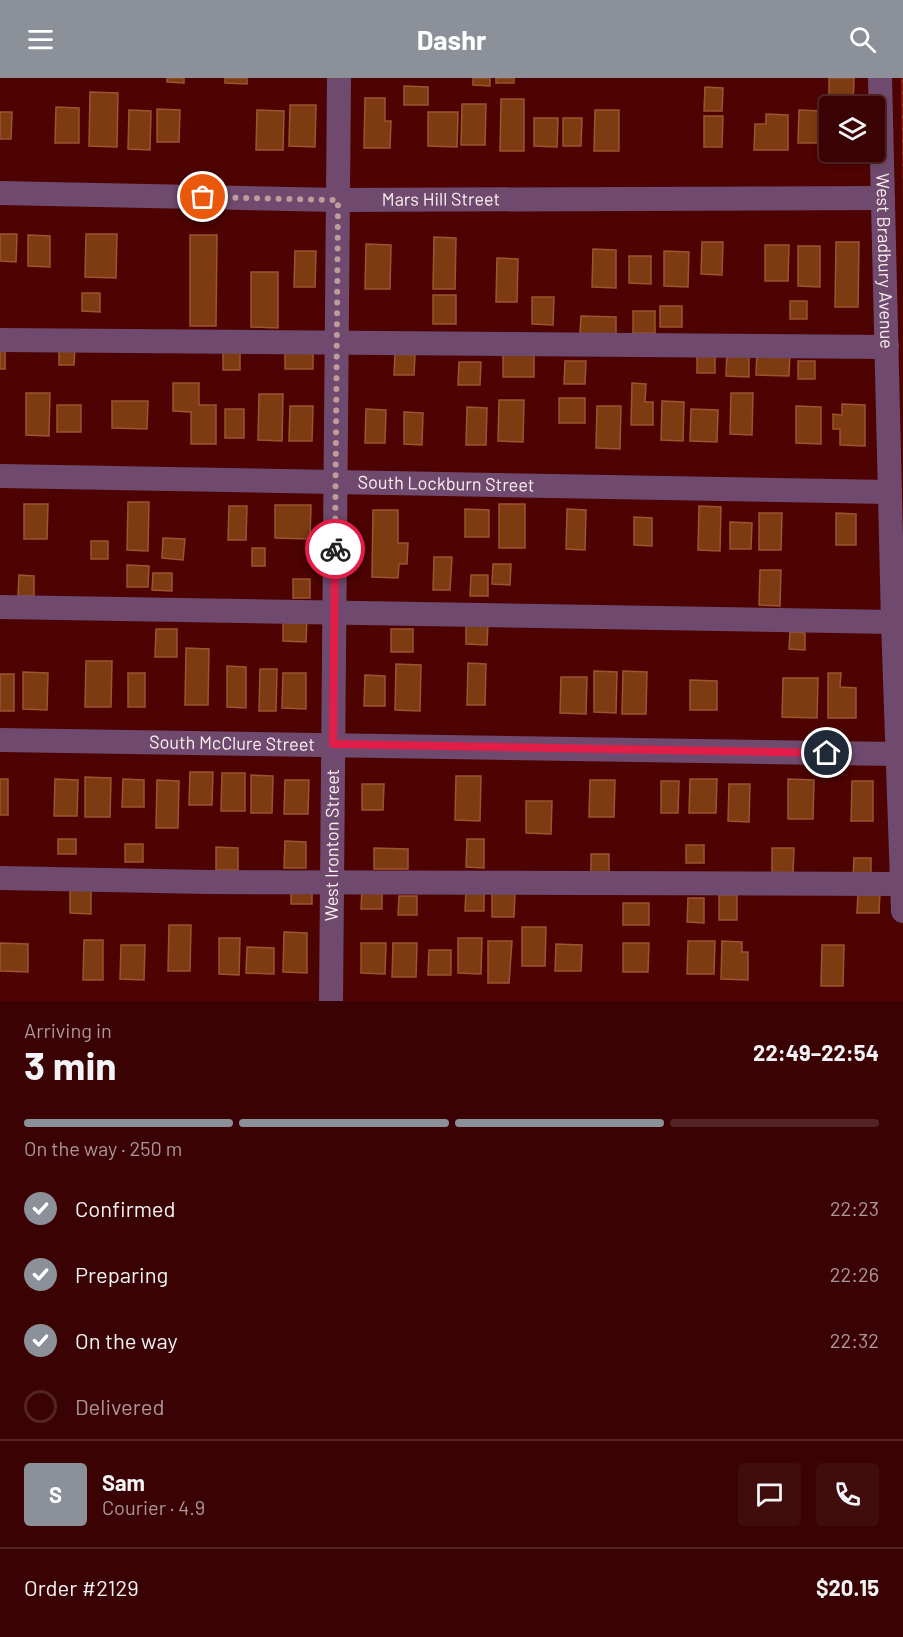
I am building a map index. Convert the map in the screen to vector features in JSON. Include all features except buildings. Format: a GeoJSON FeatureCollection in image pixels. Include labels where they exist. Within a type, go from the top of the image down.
{"type":"FeatureCollection","features":[{"type":"Feature","properties":{"kind":"street","name":"West Ironton Street"},"geometry":{"type":"LineString","coordinates":[[331,1001],[339,78]]}},
{"type":"Feature","properties":{"kind":"street","name":"West Bradbury Avenue"},"geometry":{"type":"LineString","coordinates":[[880,78],[893,622],[903,911]]}},
{"type":"Feature","properties":{"kind":"street","name":"Mars Hill Street"},"geometry":{"type":"LineString","coordinates":[[0,193],[338,200],[883,198]]}},
{"type":"Feature","properties":{"kind":"street"},"geometry":{"type":"LineString","coordinates":[[0,340],[887,347]]}},
{"type":"Feature","properties":{"kind":"street","name":"South Lockburn Street"},"geometry":{"type":"LineString","coordinates":[[0,476],[890,492]]}},
{"type":"Feature","properties":{"kind":"street"},"geometry":{"type":"LineString","coordinates":[[0,607],[893,622]]}},
{"type":"Feature","properties":{"kind":"street","name":"South McClure Street"},"geometry":{"type":"LineString","coordinates":[[0,740],[897,754]]}},
{"type":"Feature","properties":{"kind":"street"},"geometry":{"type":"LineString","coordinates":[[0,878],[902,884]]}},
{"type":"Feature","properties":{"kind":"shaded area"},"geometry":{"type":"Polygon","coordinates":[[[901,78],[903,78],[903,204],[901,78]]]}},
{"type":"Feature","properties":{"kind":"way so far"},"geometry":{"type":"LineString","coordinates":[[203,197],[338,200],[335,549]]}},
{"type":"Feature","properties":{"kind":"route"},"geometry":{"type":"LineString","coordinates":[[335,549],[333,744],[827,753]]}}]}
